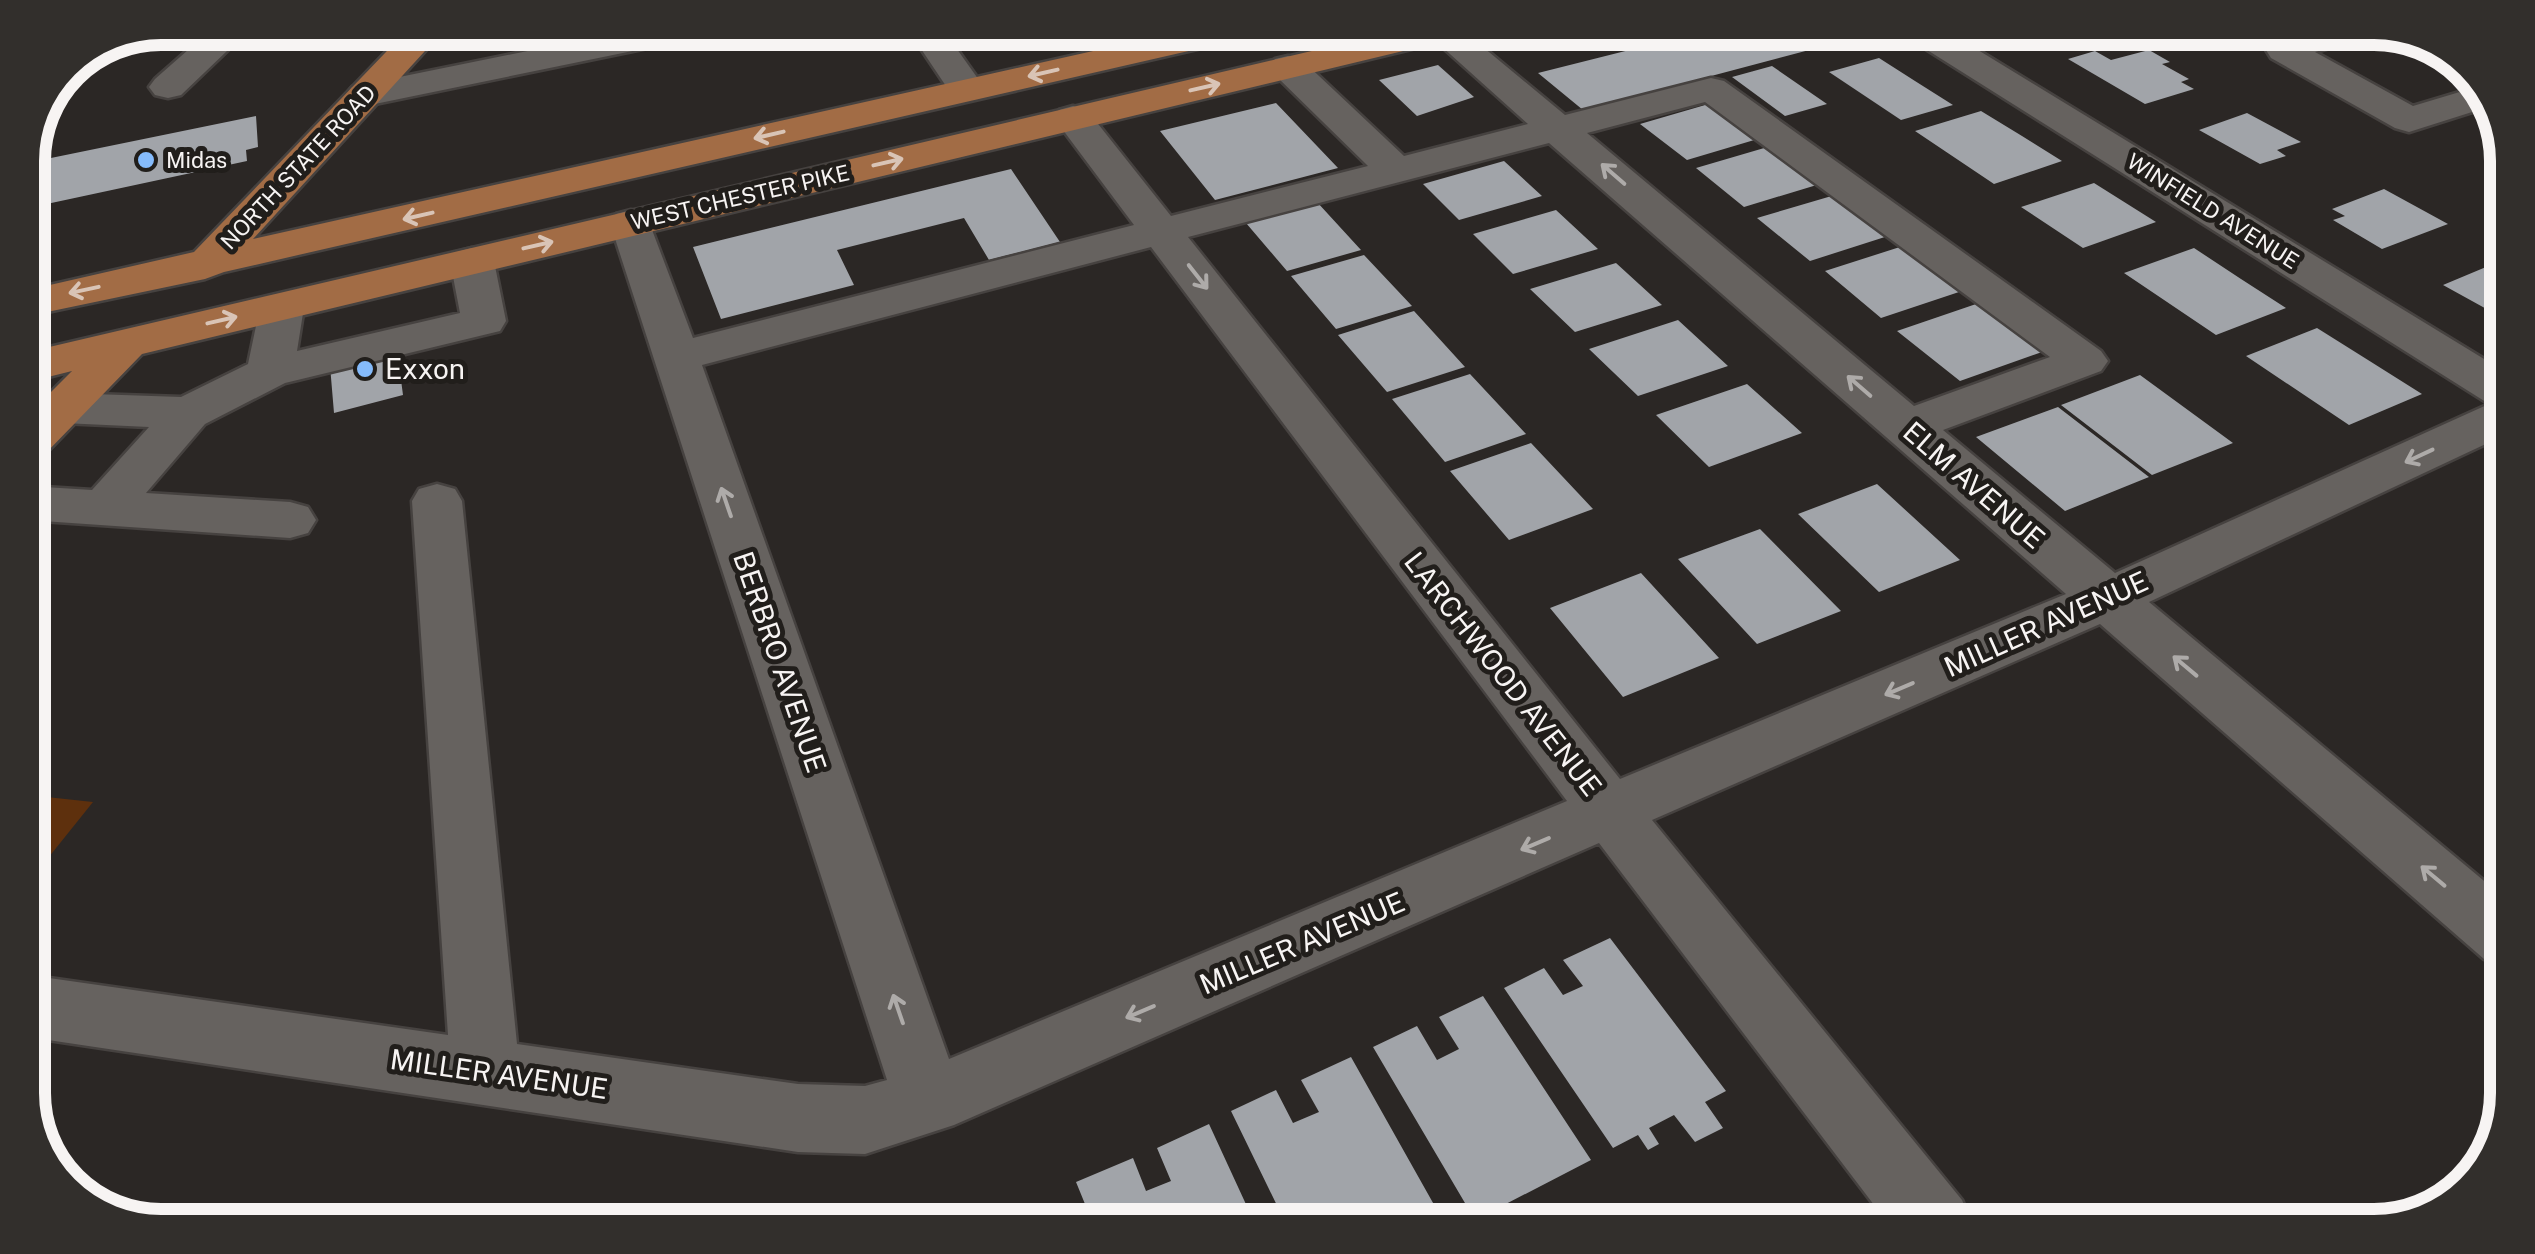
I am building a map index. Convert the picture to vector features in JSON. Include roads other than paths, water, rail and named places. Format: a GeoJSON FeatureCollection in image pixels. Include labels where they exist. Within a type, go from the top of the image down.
{"type":"FeatureCollection","features":[{"type":"Feature","properties":{"kind":"main road","name":"NORTH STATE ROAD"},"geometry":{"type":"LineString","coordinates":[[45,425],[208,263],[412,45]]}},
{"type":"Feature","properties":{"kind":"main road","name":"WEST CHESTER PIKE"},"geometry":{"type":"LineString","coordinates":[[45,299],[1166,45]]}},
{"type":"Feature","properties":{"kind":"main road","name":"WEST CHESTER PIKE"},"geometry":{"type":"LineString","coordinates":[[45,363],[1375,45]]}},
{"type":"Feature","properties":{"kind":"street"},"geometry":{"type":"LineString","coordinates":[[168,87],[200,45]]}},
{"type":"Feature","properties":{"kind":"street"},"geometry":{"type":"LineString","coordinates":[[365,95],[601,45]]}},
{"type":"Feature","properties":{"kind":"street"},"geometry":{"type":"LineString","coordinates":[[936,45],[967,90]]}},
{"type":"Feature","properties":{"kind":"street","name":"ELM AVENUE"},"geometry":{"type":"LineString","coordinates":[[1464,45],[2490,925]]}},
{"type":"Feature","properties":{"kind":"street","name":"WINFIELD AVENUE"},"geometry":{"type":"LineString","coordinates":[[1945,45],[2490,383]]}},
{"type":"Feature","properties":{"kind":"street"},"geometry":{"type":"LineString","coordinates":[[2301,45],[2284,50],[2410,120],[2472,101]]}},
{"type":"Feature","properties":{"kind":"street"},"geometry":{"type":"LineString","coordinates":[[1288,66],[1396,172]]}},
{"type":"Feature","properties":{"kind":"street"},"geometry":{"type":"LineString","coordinates":[[677,356],[1712,89],[2085,361],[1906,426]]}},
{"type":"Feature","properties":{"kind":"street","name":"LARCHWOOD AVENUE"},"geometry":{"type":"LineString","coordinates":[[1073,118],[1923,1209]]}},
{"type":"Feature","properties":{"kind":"street","name":"BERBRO AVENUE"},"geometry":{"type":"LineString","coordinates":[[630,224],[929,1102]]}},
{"type":"Feature","properties":{"kind":"street"},"geometry":{"type":"LineString","coordinates":[[105,508],[188,413],[270,372],[484,322],[472,261]]}},
{"type":"Feature","properties":{"kind":"street"},"geometry":{"type":"LineString","coordinates":[[270,372],[282,306]]}},
{"type":"Feature","properties":{"kind":"street"},"geometry":{"type":"LineString","coordinates":[[63,408],[188,413]]}},
{"type":"Feature","properties":{"kind":"street","name":"MILLER AVENUE"},"geometry":{"type":"LineString","coordinates":[[45,1008],[798,1118],[865,1120],[929,1102],[1610,812],[2106,599],[2490,423]]}},
{"type":"Feature","properties":{"kind":"street"},"geometry":{"type":"LineString","coordinates":[[437,500],[484,1072]]}},
{"type":"Feature","properties":{"kind":"street"},"geometry":{"type":"LineString","coordinates":[[45,504],[290,520]]}},
{"type":"Feature","properties":{"kind":"place","name":"Midas"},"geometry":{"type":"Point","coordinates":[146,160]}},
{"type":"Feature","properties":{"kind":"place","name":"Exxon"},"geometry":{"type":"Point","coordinates":[365,369]}}]}
